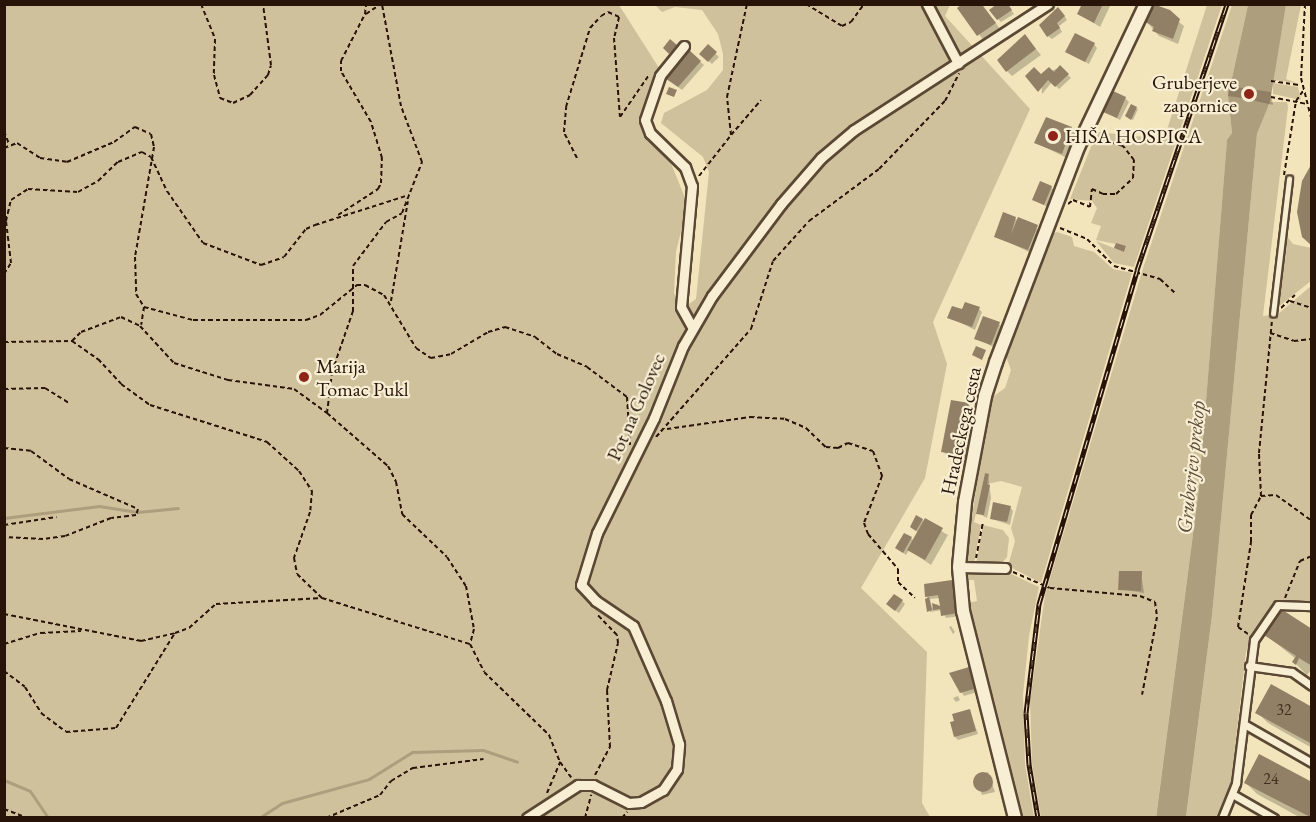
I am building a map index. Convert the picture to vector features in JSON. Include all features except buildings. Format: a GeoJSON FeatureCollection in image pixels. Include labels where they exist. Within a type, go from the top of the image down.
{"type":"FeatureCollection","features":[{"type":"Feature","properties":{"kind":"street"},"geometry":{"type":"LineString","coordinates":[[927,4],[961,61]]}},
{"type":"Feature","properties":{"kind":"street","name":"Pot na Golovec"},"geometry":{"type":"LineString","coordinates":[[527,818],[539,806],[578,785],[593,785],[629,803],[656,795],[674,777],[679,744],[666,702],[633,626],[596,601],[581,585],[597,533],[692,327],[744,251],[821,158],[854,130],[1048,4]]}},
{"type":"Feature","properties":{"kind":"street","name":"Hradeckega cesta"},"geometry":{"type":"LineString","coordinates":[[1015,818],[969,639],[959,567],[965,502],[985,396],[1048,224],[1106,84],[1146,4]]}},
{"type":"Feature","properties":{"kind":"street"},"geometry":{"type":"LineString","coordinates":[[684,46],[660,76],[645,120],[650,133],[685,167],[692,186],[681,307],[692,327]]}},
{"type":"Feature","properties":{"kind":"street"},"geometry":{"type":"LineString","coordinates":[[959,567],[1005,568]]}},
{"type":"Feature","properties":{"kind":"street"},"geometry":{"type":"LineString","coordinates":[[1222,818],[1234,795],[1249,666],[1255,639],[1269,614],[1283,603],[1311,606]]}},
{"type":"Feature","properties":{"kind":"street"},"geometry":{"type":"LineString","coordinates":[[1249,666],[1292,672],[1311,686]]}},
{"type":"Feature","properties":{"kind":"street"},"geometry":{"type":"LineString","coordinates":[[1244,724],[1311,763]]}},
{"type":"Feature","properties":{"kind":"street"},"geometry":{"type":"LineString","coordinates":[[1234,795],[1274,818]]}},
{"type":"Feature","properties":{"kind":"lane"},"geometry":{"type":"LineString","coordinates":[[1273,312],[1286,179]]}},
{"type":"Feature","properties":{"kind":"path"},"geometry":{"type":"LineString","coordinates":[[201,4],[215,39],[214,75],[220,98],[233,103],[250,95],[268,75],[271,65],[263,4]]}},
{"type":"Feature","properties":{"kind":"path"},"geometry":{"type":"LineString","coordinates":[[335,217],[378,189],[381,183],[382,158],[371,122],[341,71],[345,50],[365,14],[366,4]]}},
{"type":"Feature","properties":{"kind":"path"},"geometry":{"type":"LineString","coordinates":[[327,413],[332,372],[353,311],[351,289],[353,266],[386,222],[402,213],[422,162],[401,105],[382,4],[365,14]]}},
{"type":"Feature","properties":{"kind":"path"},"geometry":{"type":"LineString","coordinates":[[731,135],[727,97],[747,4]]}},
{"type":"Feature","properties":{"kind":"path"},"geometry":{"type":"LineString","coordinates":[[806,4],[842,26],[851,22],[864,4]]}},
{"type":"Feature","properties":{"kind":"path"},"geometry":{"type":"LineString","coordinates":[[1305,4],[1302,85],[1311,120]]}},
{"type":"Feature","properties":{"kind":"path"},"geometry":{"type":"LineString","coordinates":[[577,158],[564,132],[566,107],[590,28],[601,16],[608,12],[619,16],[614,38],[620,117],[629,109],[650,73]]}},
{"type":"Feature","properties":{"kind":"path"},"geometry":{"type":"LineString","coordinates":[[633,453],[665,429],[751,329],[773,261],[809,221],[879,169],[945,101],[961,61]]}},
{"type":"Feature","properties":{"kind":"path"},"geometry":{"type":"LineString","coordinates":[[1271,81],[1302,85]]}},
{"type":"Feature","properties":{"kind":"path"},"geometry":{"type":"LineString","coordinates":[[1286,179],[1296,101],[1303,91]]}},
{"type":"Feature","properties":{"kind":"path"},"geometry":{"type":"LineString","coordinates":[[1270,97],[1306,104]]}},
{"type":"Feature","properties":{"kind":"path"},"geometry":{"type":"LineString","coordinates":[[692,186],[761,100]]}},
{"type":"Feature","properties":{"kind":"path"},"geometry":{"type":"LineString","coordinates":[[4,148],[9,144],[17,143],[52,162],[67,162],[141,127],[151,134],[151,157],[135,257],[136,294],[144,307],[140,326]]}},
{"type":"Feature","properties":{"kind":"path"},"geometry":{"type":"LineString","coordinates":[[4,131],[9,144]]}},
{"type":"Feature","properties":{"kind":"path"},"geometry":{"type":"LineString","coordinates":[[1068,204],[1073,200],[1090,207],[1092,189],[1103,194],[1116,194],[1133,177],[1134,160],[1123,146],[1110,142],[1092,144]]}},
{"type":"Feature","properties":{"kind":"path"},"geometry":{"type":"LineString","coordinates":[[4,274],[11,263],[12,248],[6,209],[19,194],[40,188],[78,192],[98,181],[127,156],[142,152],[151,157],[167,191],[203,243],[249,262],[273,263],[293,249],[306,229],[335,217],[409,195]]}},
{"type":"Feature","properties":{"kind":"path"},"geometry":{"type":"LineString","coordinates":[[390,303],[409,195]]}},
{"type":"Feature","properties":{"kind":"path"},"geometry":{"type":"LineString","coordinates":[[1048,224],[1087,239],[1114,266],[1160,279],[1176,294]]}},
{"type":"Feature","properties":{"kind":"path"},"geometry":{"type":"LineString","coordinates":[[144,307],[193,320],[306,320],[320,315],[351,289],[365,285],[378,290],[390,303],[416,348],[431,358],[451,354],[488,332],[506,327],[535,337],[557,354],[609,380],[627,397],[633,453]]}},
{"type":"Feature","properties":{"kind":"path"},"geometry":{"type":"LineString","coordinates":[[1255,639],[1238,627],[1251,543],[1251,515],[1261,496],[1259,453],[1270,333],[1273,312],[1295,295]]}},
{"type":"Feature","properties":{"kind":"path"},"geometry":{"type":"LineString","coordinates":[[1290,301],[1311,308]]}},
{"type":"Feature","properties":{"kind":"path"},"geometry":{"type":"LineString","coordinates":[[72,341],[81,332],[121,317],[140,326],[174,363],[228,380],[294,389],[327,413],[388,466],[396,482],[402,514],[447,557],[466,586],[474,629],[470,644],[484,672],[549,735],[560,762],[578,785]]}},
{"type":"Feature","properties":{"kind":"path"},"geometry":{"type":"LineString","coordinates":[[1270,333],[1294,341],[1311,339],[1311,333]]}},
{"type":"Feature","properties":{"kind":"path"},"geometry":{"type":"LineString","coordinates":[[4,342],[72,341],[99,359],[121,384],[165,413],[256,436],[299,471],[312,490],[313,501],[294,558],[294,567],[322,598]]}},
{"type":"Feature","properties":{"kind":"path"},"geometry":{"type":"LineString","coordinates":[[4,389],[45,388],[69,403]]}},
{"type":"Feature","properties":{"kind":"path"},"geometry":{"type":"LineString","coordinates":[[665,429],[750,417],[785,419],[806,428],[826,447],[838,448],[848,443],[873,451],[882,476],[864,523],[868,534],[898,569],[898,582],[915,598]]}},
{"type":"Feature","properties":{"kind":"path"},"geometry":{"type":"LineString","coordinates":[[4,448],[31,451],[69,478],[136,508],[136,515],[111,518],[65,536],[43,539],[4,537]]}},
{"type":"Feature","properties":{"kind":"path"},"geometry":{"type":"LineString","coordinates":[[1261,496],[1276,495],[1311,521]]}},
{"type":"Feature","properties":{"kind":"path"},"geometry":{"type":"LineString","coordinates":[[4,525],[56,517]]}},
{"type":"Feature","properties":{"kind":"path"},"geometry":{"type":"LineString","coordinates":[[974,567],[983,522]]}},
{"type":"Feature","properties":{"kind":"path"},"geometry":{"type":"LineString","coordinates":[[1283,603],[1300,561],[1311,556]]}},
{"type":"Feature","properties":{"kind":"path"},"geometry":{"type":"LineString","coordinates":[[1005,568],[1050,588],[1140,596],[1155,602],[1157,617],[1142,695]]}},
{"type":"Feature","properties":{"kind":"path"},"geometry":{"type":"LineString","coordinates":[[4,614],[141,641],[189,628],[216,604],[322,598],[470,644]]}},
{"type":"Feature","properties":{"kind":"path"},"geometry":{"type":"LineString","coordinates":[[585,818],[596,768],[610,747],[607,690],[618,643],[617,634],[595,609],[596,601]]}},
{"type":"Feature","properties":{"kind":"path"},"geometry":{"type":"LineString","coordinates":[[4,644],[41,633],[85,630]]}},
{"type":"Feature","properties":{"kind":"path"},"geometry":{"type":"LineString","coordinates":[[4,671],[25,687],[41,713],[66,732],[116,728],[175,633]]}},
{"type":"Feature","properties":{"kind":"path"},"geometry":{"type":"LineString","coordinates":[[326,818],[380,795],[391,781],[413,768],[483,759]]}},
{"type":"Feature","properties":{"kind":"path"},"geometry":{"type":"LineString","coordinates":[[539,806],[560,762]]}},
{"type":"Feature","properties":{"kind":"path"},"geometry":{"type":"LineString","coordinates":[[4,809],[27,818]]}},
{"type":"Feature","properties":{"kind":"shaded area"},"geometry":{"type":"Polygon","coordinates":[[[5,5],[619,5],[659,68],[653,113],[644,128],[666,151],[688,205],[676,251],[674,293],[683,308],[696,299],[709,172],[703,157],[661,123],[664,113],[707,90],[723,70],[723,54],[718,34],[702,10],[675,7],[662,12],[655,5],[950,5],[945,16],[1030,109],[933,322],[947,364],[925,478],[861,588],[927,652],[922,803],[930,817],[5,818],[5,5]]]}},
{"type":"Feature","properties":{"kind":"shaded area"},"geometry":{"type":"Polygon","coordinates":[[[1207,5],[1222,5],[1134,267],[1114,263],[1096,241],[1124,252],[1126,246],[1096,240],[1101,226],[1091,223],[1097,208],[1092,201],[1070,199],[1097,132],[1164,139],[1207,5]]]}},
{"type":"Feature","properties":{"kind":"shaded area"},"geometry":{"type":"Polygon","coordinates":[[[1232,5],[1248,5],[1228,96],[1232,133],[1227,141],[1199,488],[1156,817],[1041,818],[1032,763],[1030,701],[1045,595],[1144,265],[1232,5]]]}},
{"type":"Feature","properties":{"kind":"shaded area","name":"Gruberjev prekop"},"geometry":{"type":"Polygon","coordinates":[[[1248,5],[1286,5],[1270,102],[1257,134],[1212,616],[1186,817],[1156,818],[1199,488],[1227,140],[1232,133],[1228,96],[1248,5]]]}},
{"type":"Feature","properties":{"kind":"shaded area"},"geometry":{"type":"Polygon","coordinates":[[[1286,5],[1301,5],[1286,79],[1297,83],[1273,80],[1286,5]]]}},
{"type":"Feature","properties":{"kind":"shaded area"},"geometry":{"type":"Polygon","coordinates":[[[1273,83],[1298,87],[1301,100],[1273,94],[1273,83]]]}},
{"type":"Feature","properties":{"kind":"shaded area"},"geometry":{"type":"Polygon","coordinates":[[[1270,102],[1287,102],[1288,107],[1263,316],[1278,314],[1311,286],[1311,602],[1278,601],[1256,628],[1246,652],[1230,791],[1218,817],[1186,818],[1212,616],[1257,134],[1270,102]]]}},
{"type":"Feature","properties":{"kind":"shaded area"},"geometry":{"type":"Polygon","coordinates":[[[1057,232],[1072,237],[1074,246],[1094,252],[1113,269],[1132,273],[1041,583],[1008,566],[1015,541],[1011,528],[1022,487],[1001,481],[987,484],[988,474],[985,473],[974,522],[981,525],[974,564],[965,561],[990,399],[1005,388],[1011,370],[1005,354],[1050,235],[1057,232]]]}},
{"type":"Feature","properties":{"kind":"shaded area"},"geometry":{"type":"Polygon","coordinates":[[[1286,235],[1293,244],[1311,248],[1311,281],[1278,307],[1286,235]]]}},
{"type":"Feature","properties":{"kind":"shaded area"},"geometry":{"type":"Polygon","coordinates":[[[983,525],[1003,530],[1009,538],[1007,557],[1001,564],[976,564],[983,525]]]}},
{"type":"Feature","properties":{"kind":"shaded area"},"geometry":{"type":"Polygon","coordinates":[[[1003,570],[1039,587],[1029,636],[1023,695],[1025,764],[1034,817],[1021,817],[968,603],[977,601],[974,580],[967,580],[967,571],[1003,570]]]}},
{"type":"Feature","properties":{"kind":"waterway"},"geometry":{"type":"LineString","coordinates":[[4,518],[99,506],[138,512],[178,508]]}},
{"type":"Feature","properties":{"kind":"waterway"},"geometry":{"type":"LineString","coordinates":[[259,818],[282,803],[369,779],[412,752],[483,750],[517,762]]}},
{"type":"Feature","properties":{"kind":"waterway"},"geometry":{"type":"LineString","coordinates":[[4,780],[30,791],[48,818]]}},
{"type":"Feature","properties":{"kind":"waterway"},"geometry":{"type":"LineString","coordinates":[[190,818],[199,818]]}},
{"type":"Feature","properties":{"kind":"railway"},"geometry":{"type":"LineString","coordinates":[[1038,818],[1029,764],[1026,713],[1039,604],[1137,270],[1227,4]]}},
{"type":"Feature","properties":{"kind":"place","name":"Gruberjeve zapornice"},"geometry":{"type":"Point","coordinates":[1249,94]}},
{"type":"Feature","properties":{"kind":"place","name":"HIŠA HOSPICA"},"geometry":{"type":"Point","coordinates":[1053,136]}},
{"type":"Feature","properties":{"kind":"place","name":"Marija Tomac Pukl"},"geometry":{"type":"Point","coordinates":[304,377]}}]}
